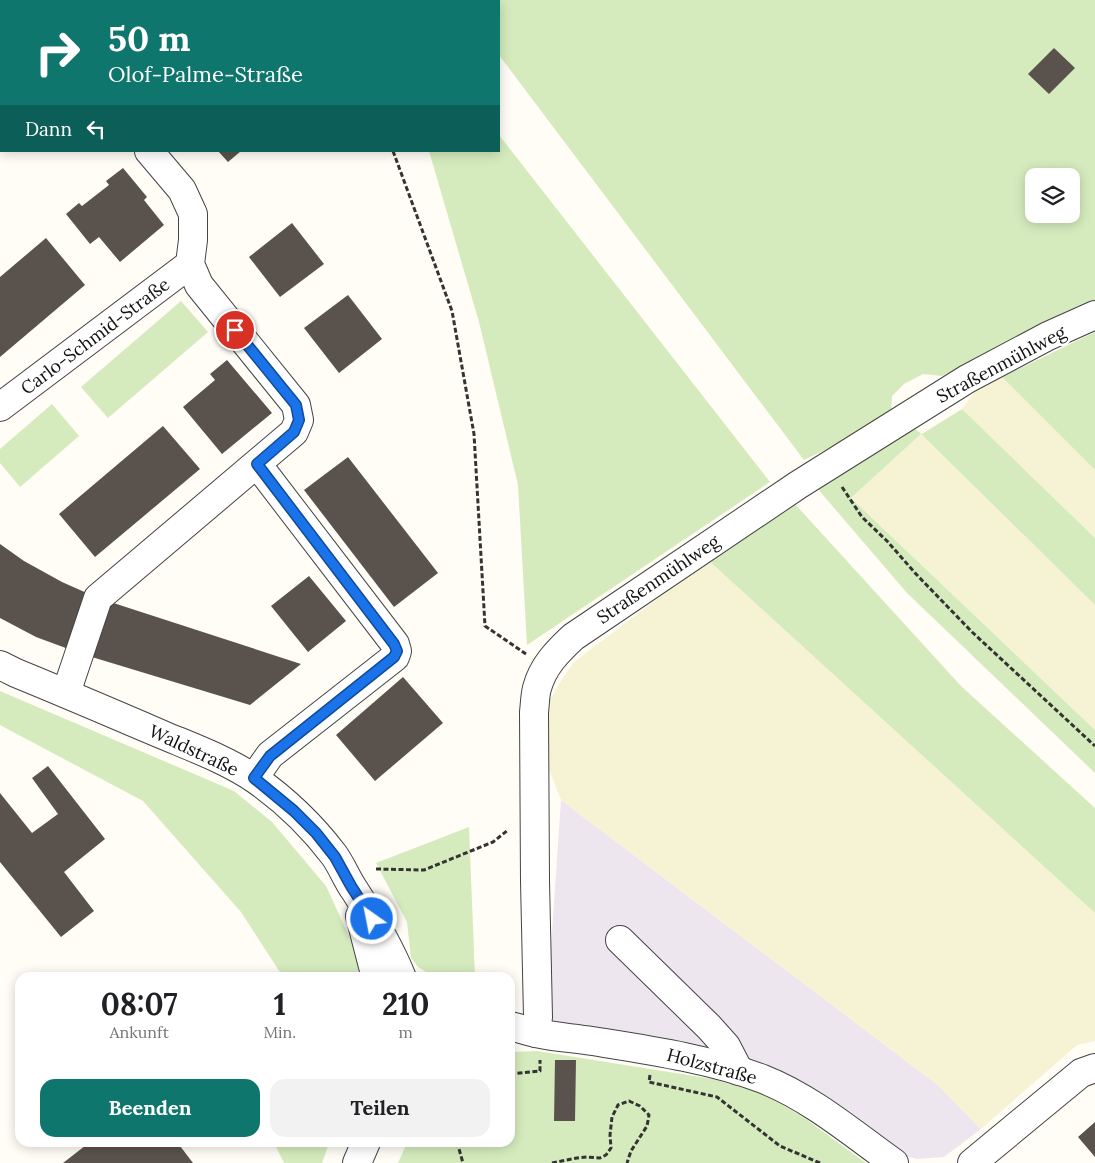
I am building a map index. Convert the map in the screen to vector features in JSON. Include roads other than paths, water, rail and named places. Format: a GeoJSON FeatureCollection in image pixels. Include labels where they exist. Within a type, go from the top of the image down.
{"type":"FeatureCollection","features":[{"type":"Feature","properties":{"kind":"street"},"geometry":{"type":"LineString","coordinates":[[66,694],[98,598],[294,432],[299,420],[296,405],[199,285],[190,264],[193,240],[193,214],[182,190],[150,152]]}},
{"type":"Feature","properties":{"kind":"street","name":"Carlo-Schmid-Straße"},"geometry":{"type":"LineString","coordinates":[[0,407],[190,264]]}},
{"type":"Feature","properties":{"kind":"street","name":"Straßenmühlweg"},"geometry":{"type":"LineString","coordinates":[[529,1041],[538,1017],[534,712],[536,689],[545,667],[573,637],[798,485],[967,379],[1048,336],[1095,315]]}},
{"type":"Feature","properties":{"kind":"street"},"geometry":{"type":"LineString","coordinates":[[254,778],[270,756],[394,657],[397,651],[394,644],[257,464]]}},
{"type":"Feature","properties":{"kind":"street","name":"Waldstraße"},"geometry":{"type":"LineString","coordinates":[[0,665],[210,755],[254,778],[294,811],[316,833],[335,857],[394,958],[400,972]]}},
{"type":"Feature","properties":{"kind":"street","name":"Waldstraße"},"geometry":{"type":"LineString","coordinates":[[351,886],[374,972]]}},
{"type":"Feature","properties":{"kind":"street"},"geometry":{"type":"LineString","coordinates":[[620,940],[709,1027],[726,1046],[739,1071]]}},
{"type":"Feature","properties":{"kind":"street","name":"Holzstraße"},"geometry":{"type":"LineString","coordinates":[[515,1030],[529,1041],[650,1051],[739,1071],[781,1088],[814,1106],[894,1163]]}},
{"type":"Feature","properties":{"kind":"street"},"geometry":{"type":"LineString","coordinates":[[972,1163],[1081,1073],[1095,1068]]}},
{"type":"Feature","properties":{"kind":"street"},"geometry":{"type":"LineString","coordinates":[[357,1163],[364,1147]]}}]}
